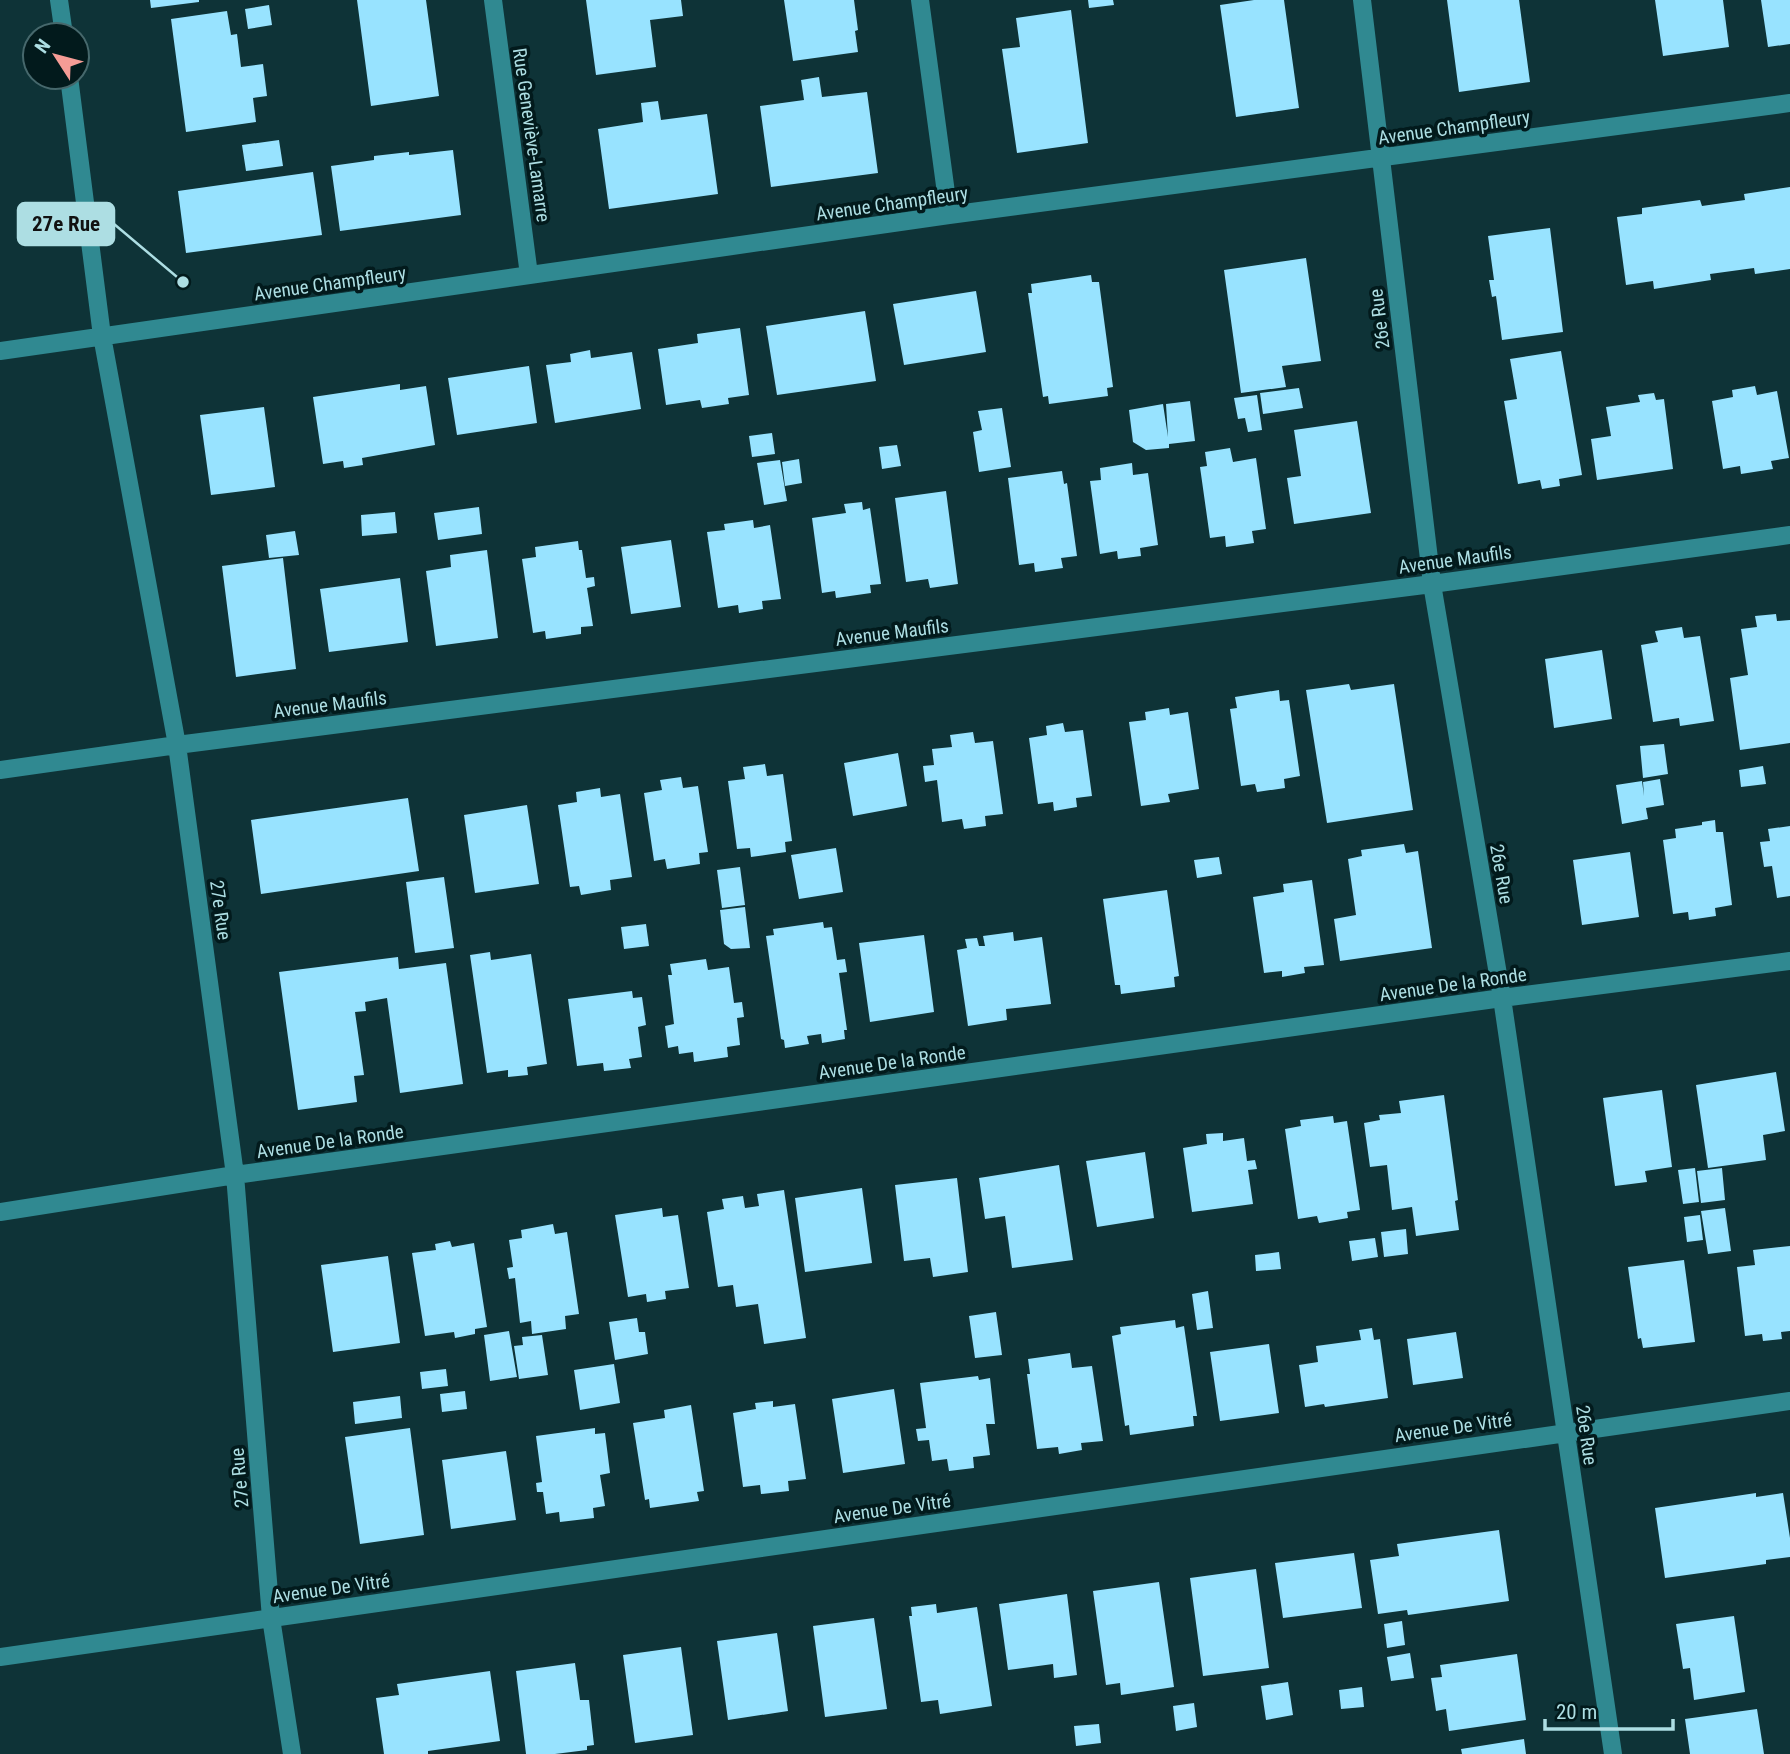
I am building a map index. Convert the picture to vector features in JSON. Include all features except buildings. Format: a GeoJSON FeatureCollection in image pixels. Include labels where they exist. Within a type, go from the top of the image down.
{"type":"FeatureCollection","features":[{"type":"Feature","properties":{"kind":"street"},"geometry":{"type":"LineString","coordinates":[[59,0],[62,21]]}},
{"type":"Feature","properties":{"kind":"street","name":"Rue Geneviève-Lamarre"},"geometry":{"type":"LineString","coordinates":[[493,0],[529,275]]}},
{"type":"Feature","properties":{"kind":"street"},"geometry":{"type":"LineString","coordinates":[[920,0],[949,215]]}},
{"type":"Feature","properties":{"kind":"street","name":"26e Rue"},"geometry":{"type":"LineString","coordinates":[[1362,0],[1432,584],[1502,998],[1613,1754]]}},
{"type":"Feature","properties":{"kind":"street","name":"27e Rue"},"geometry":{"type":"LineString","coordinates":[[71,91],[102,337],[177,745],[235,1175],[271,1618],[292,1754]]}},
{"type":"Feature","properties":{"kind":"street","name":"Avenue Champfleury"},"geometry":{"type":"LineString","coordinates":[[0,351],[949,215],[1790,103]]}},
{"type":"Feature","properties":{"kind":"street","name":"Avenue Maufils"},"geometry":{"type":"LineString","coordinates":[[0,770],[1790,535]]}},
{"type":"Feature","properties":{"kind":"street","name":"Avenue De la Ronde"},"geometry":{"type":"LineString","coordinates":[[0,1212],[235,1175],[1502,998],[1790,961]]}},
{"type":"Feature","properties":{"kind":"street","name":"Avenue De Vitré"},"geometry":{"type":"LineString","coordinates":[[0,1657],[1790,1401]]}},
{"type":"Feature","properties":{"kind":"place","name":"27e Rue"},"geometry":{"type":"Point","coordinates":[183,282]}}]}
